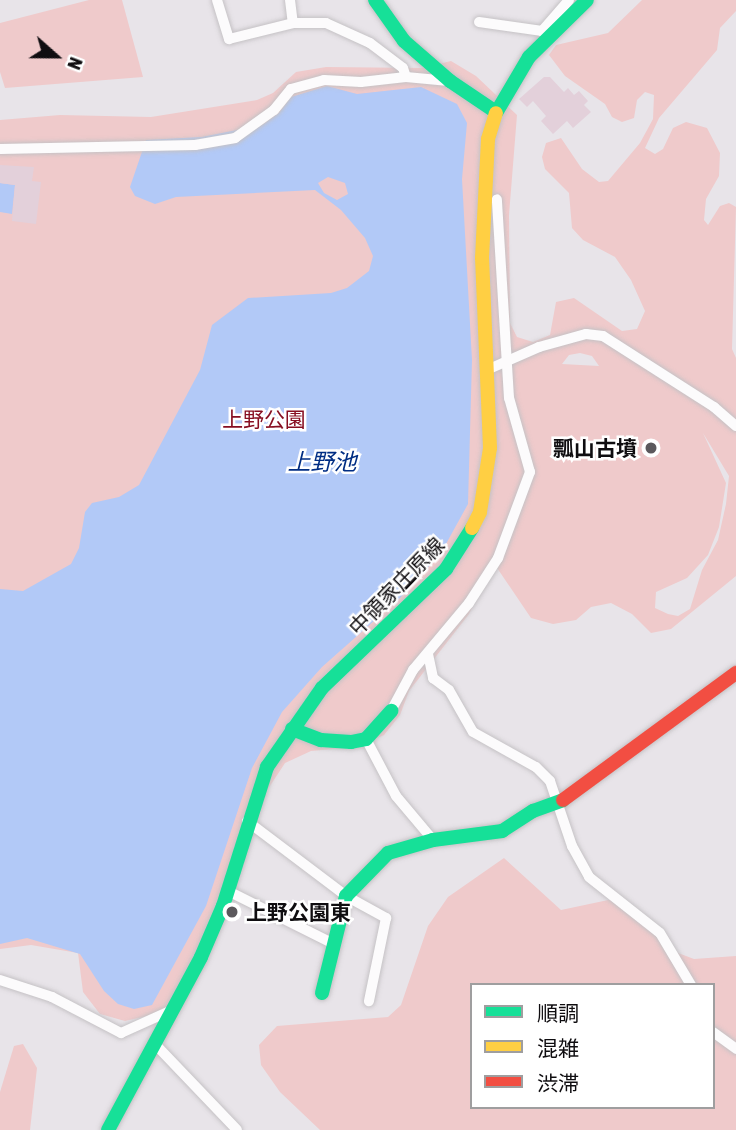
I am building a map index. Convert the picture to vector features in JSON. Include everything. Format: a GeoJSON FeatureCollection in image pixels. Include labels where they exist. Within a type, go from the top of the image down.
{"type":"FeatureCollection","features":[{"type":"Feature","properties":{"kind":"main road"},"geometry":{"type":"LineString","coordinates":[[375,0],[404,41],[450,81],[496,112]]}},
{"type":"Feature","properties":{"kind":"main road","name":"中領家庄原線"},"geometry":{"type":"LineString","coordinates":[[108,1130],[201,957],[228,891],[247,821],[267,767],[322,688],[415,601],[463,548],[480,512],[490,448],[482,191],[488,139],[496,112],[545,34],[587,0]]}},
{"type":"Feature","properties":{"kind":"main road"},"geometry":{"type":"LineString","coordinates":[[322,993],[346,896],[388,853],[433,840],[502,831],[533,811],[558,804],[736,673]]}},
{"type":"Feature","properties":{"kind":"main road"},"geometry":{"type":"LineString","coordinates":[[292,729],[337,743],[366,739],[391,711]]}},
{"type":"Feature","properties":{"kind":"street"},"geometry":{"type":"LineString","coordinates":[[217,0],[229,39],[293,23],[326,23],[343,28],[403,68],[406,77]]}},
{"type":"Feature","properties":{"kind":"street"},"geometry":{"type":"LineString","coordinates":[[290,0],[293,23]]}},
{"type":"Feature","properties":{"kind":"street"},"geometry":{"type":"LineString","coordinates":[[479,22],[545,34],[569,0]]}},
{"type":"Feature","properties":{"kind":"street"},"geometry":{"type":"LineString","coordinates":[[0,149],[127,149],[235,138],[300,86],[324,80],[360,82],[406,77],[450,81]]}},
{"type":"Feature","properties":{"kind":"street"},"geometry":{"type":"LineString","coordinates":[[391,711],[412,670],[428,654],[487,575],[523,499],[530,472],[509,398],[497,199]]}},
{"type":"Feature","properties":{"kind":"street"},"geometry":{"type":"LineString","coordinates":[[489,369],[508,363],[538,347],[586,334],[603,336],[662,377],[714,407],[736,426]]}},
{"type":"Feature","properties":{"kind":"street"},"geometry":{"type":"LineString","coordinates":[[428,654],[433,678],[449,690],[473,732],[536,767],[550,781],[572,846],[589,877],[660,933],[690,983]]}},
{"type":"Feature","properties":{"kind":"street"},"geometry":{"type":"LineString","coordinates":[[366,739],[396,796],[433,840]]}},
{"type":"Feature","properties":{"kind":"street"},"geometry":{"type":"LineString","coordinates":[[247,821],[346,896],[386,918],[369,1001]]}},
{"type":"Feature","properties":{"kind":"street"},"geometry":{"type":"LineString","coordinates":[[228,891],[334,944]]}},
{"type":"Feature","properties":{"kind":"street"},"geometry":{"type":"LineString","coordinates":[[0,980],[52,997],[121,1033],[173,1009]]}},
{"type":"Feature","properties":{"kind":"street"},"geometry":{"type":"LineString","coordinates":[[715,1033],[736,1049]]}},
{"type":"Feature","properties":{"kind":"street"},"geometry":{"type":"LineString","coordinates":[[155,1043],[237,1130]]}},
{"type":"Feature","properties":{"kind":"green space"},"geometry":{"type":"Polygon","coordinates":[[[89,0],[122,0],[143,77],[5,88],[0,72],[0,23],[89,0]]]}},
{"type":"Feature","properties":{"kind":"green space","name":"上野公園"},"geometry":{"type":"Polygon","coordinates":[[[642,0],[736,0],[736,11],[720,28],[717,50],[659,118],[645,148],[655,154],[663,149],[673,128],[686,122],[707,128],[720,153],[719,176],[706,199],[704,220],[708,225],[720,206],[729,203],[736,207],[732,349],[736,358],[736,576],[671,629],[651,633],[632,614],[611,603],[591,607],[576,620],[553,624],[531,618],[493,562],[469,614],[409,691],[400,715],[384,735],[356,747],[311,751],[285,763],[266,792],[191,980],[161,1013],[125,1021],[100,1014],[83,992],[78,953],[31,945],[0,949],[0,120],[60,115],[151,117],[257,100],[273,93],[296,72],[326,67],[422,68],[451,61],[476,76],[517,115],[509,215],[510,323],[517,337],[533,342],[550,335],[556,302],[574,298],[622,331],[637,329],[645,311],[631,280],[615,257],[583,240],[572,228],[569,193],[545,169],[542,157],[546,143],[561,138],[582,169],[599,182],[608,181],[640,143],[653,119],[654,95],[645,92],[637,100],[634,118],[622,122],[612,117],[605,104],[565,76],[549,55],[556,45],[608,33],[642,0]],[[580,353],[569,355],[562,364],[599,366],[592,356],[580,353]],[[703,433],[726,483],[719,527],[708,555],[687,578],[656,592],[655,608],[678,616],[690,609],[702,570],[718,540],[726,504],[729,476],[703,433]]]}},
{"type":"Feature","properties":{"kind":"green space"},"geometry":{"type":"Polygon","coordinates":[[[504,858],[561,910],[613,899],[678,953],[694,959],[736,956],[736,1130],[320,1130],[280,1092],[261,1065],[259,1045],[277,1026],[388,1017],[401,1005],[428,926],[448,897],[504,858]]]}},
{"type":"Feature","properties":{"kind":"green space"},"geometry":{"type":"Polygon","coordinates":[[[23,1044],[37,1068],[30,1130],[0,1130],[0,1092],[14,1046],[23,1044]]]}},
{"type":"Feature","properties":{"kind":"water","name":"上野池"},"geometry":{"type":"Polygon","coordinates":[[[327,86],[357,94],[421,87],[457,104],[467,123],[462,179],[472,360],[468,504],[441,553],[401,597],[322,667],[282,712],[252,768],[206,906],[152,1005],[134,1009],[118,1004],[104,991],[80,954],[27,938],[0,944],[0,589],[23,591],[71,564],[79,548],[85,512],[92,503],[119,497],[139,485],[200,370],[212,325],[248,298],[331,293],[347,288],[369,271],[373,256],[365,238],[341,210],[315,190],[176,197],[155,204],[135,196],[130,187],[146,140],[202,137],[262,125],[279,113],[291,97],[327,86]],[[328,177],[318,183],[324,193],[337,200],[348,194],[345,183],[328,177]]]}},
{"type":"Feature","properties":{"kind":"water"},"geometry":{"type":"Polygon","coordinates":[[[0,183],[15,185],[12,214],[0,212],[0,183]]]}},
{"type":"Feature","properties":{"kind":"building"},"geometry":{"type":"Polygon","coordinates":[[[544,77],[550,77],[564,92],[568,88],[574,95],[579,91],[588,101],[584,105],[591,112],[573,128],[567,121],[553,134],[541,121],[546,116],[533,101],[527,107],[519,99],[544,77]]]}},
{"type":"Feature","properties":{"kind":"building"},"geometry":{"type":"Polygon","coordinates":[[[0,165],[34,167],[32,181],[41,182],[36,224],[12,221],[15,185],[0,183],[0,165]]]}},
{"type":"Feature","properties":{"kind":"traffic: fast"},"geometry":{"type":"LineString","coordinates":[[375,0],[404,41],[450,81],[496,112]]}},
{"type":"Feature","properties":{"kind":"traffic: fast"},"geometry":{"type":"LineString","coordinates":[[496,113],[529,57],[587,0]]}},
{"type":"Feature","properties":{"kind":"traffic: fast"},"geometry":{"type":"LineString","coordinates":[[108,1130],[201,957],[223,906],[267,767],[322,688],[446,569],[472,528]]}},
{"type":"Feature","properties":{"kind":"traffic: fast"},"geometry":{"type":"LineString","coordinates":[[292,729],[321,740],[351,742],[366,739],[391,711]]}},
{"type":"Feature","properties":{"kind":"traffic: fast"},"geometry":{"type":"LineString","coordinates":[[322,993],[346,896],[388,853],[433,840],[502,831],[533,811],[563,800]]}},
{"type":"Feature","properties":{"kind":"traffic: slow"},"geometry":{"type":"LineString","coordinates":[[472,528],[480,512],[490,448],[482,258],[488,139],[496,113]]}},
{"type":"Feature","properties":{"kind":"traffic: jam"},"geometry":{"type":"LineString","coordinates":[[563,800],[736,673]]}},
{"type":"Feature","properties":{"kind":"place","name":"瓢山古墳"},"geometry":{"type":"Point","coordinates":[651,448]}},
{"type":"Feature","properties":{"kind":"place","name":"上野公園東"},"geometry":{"type":"Point","coordinates":[232,912]}}]}
